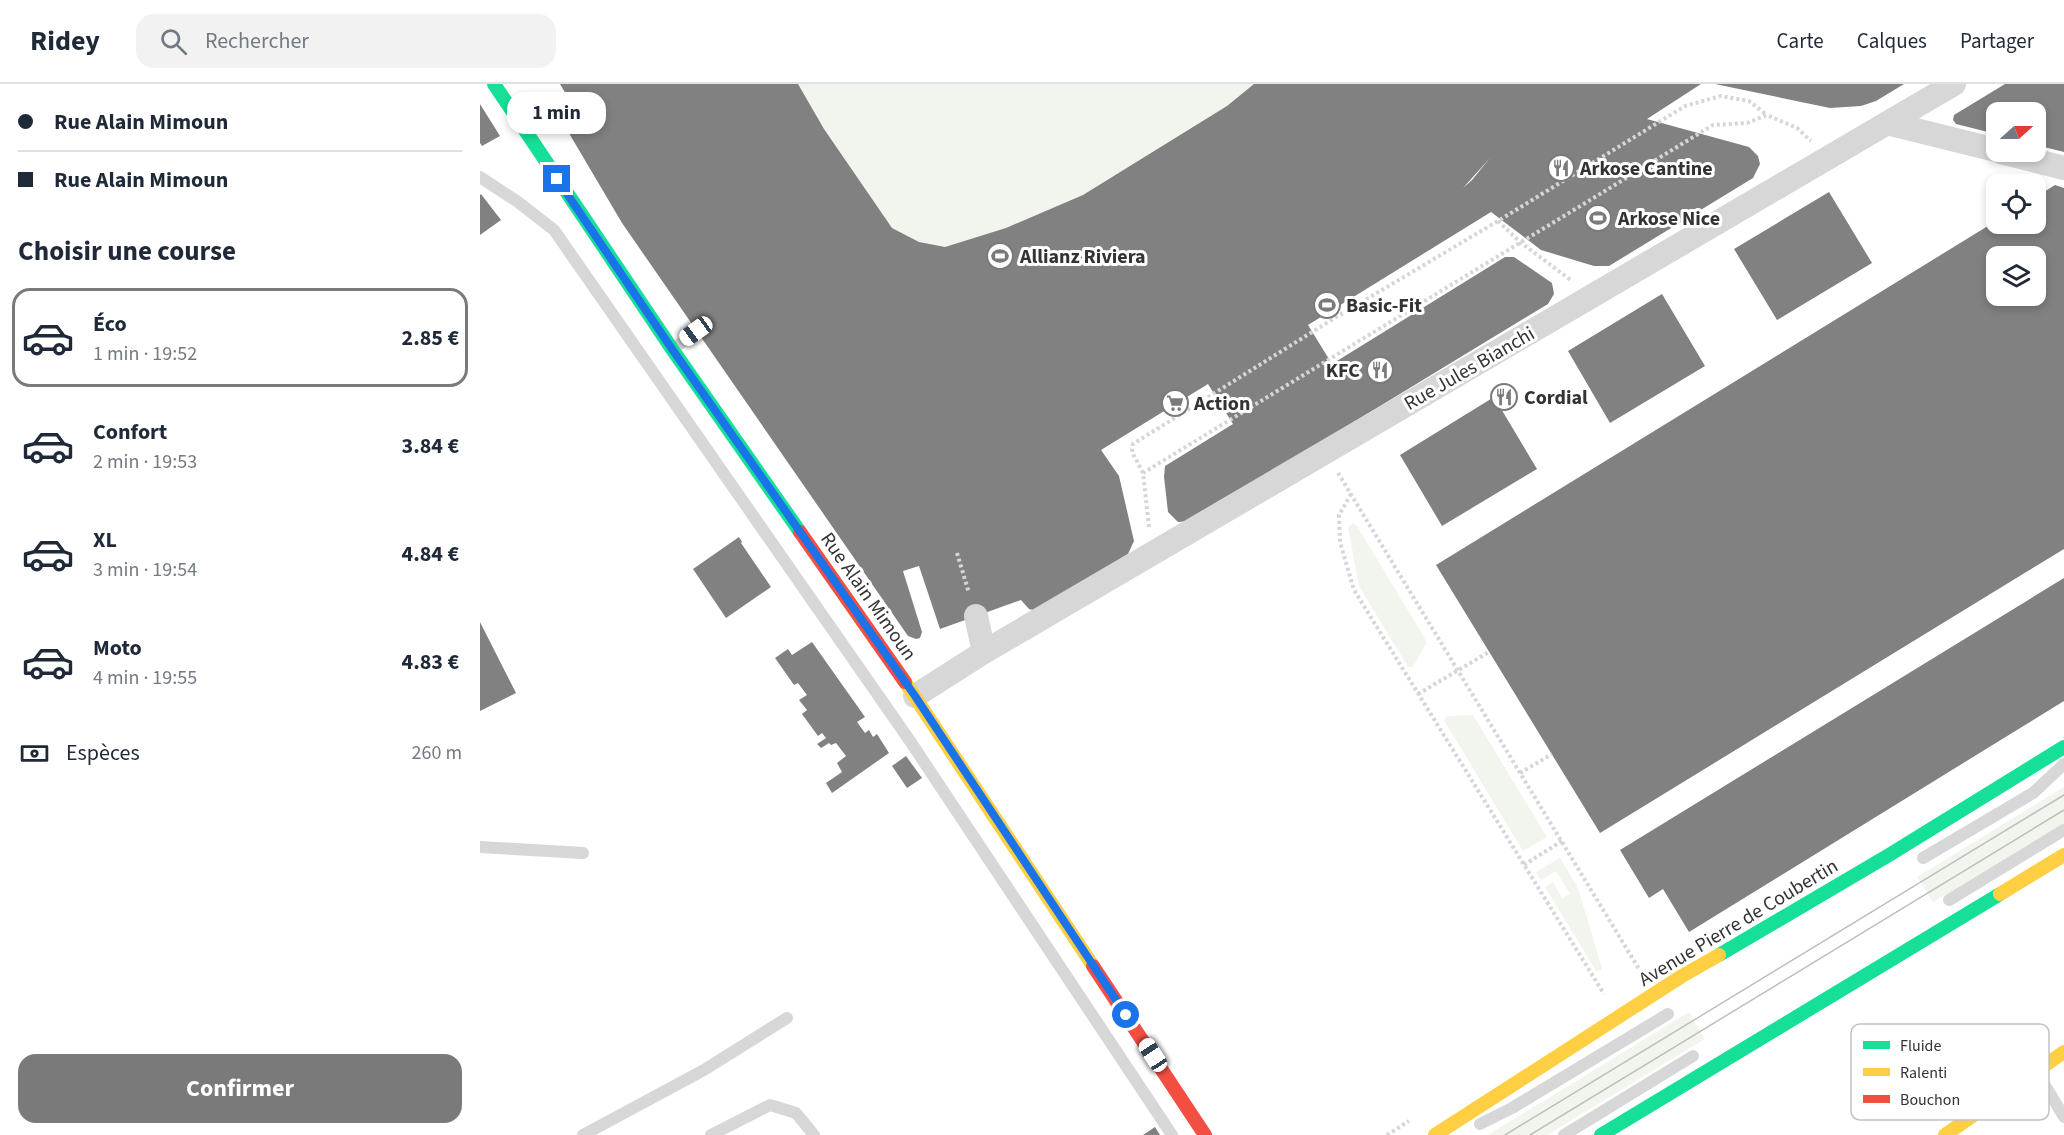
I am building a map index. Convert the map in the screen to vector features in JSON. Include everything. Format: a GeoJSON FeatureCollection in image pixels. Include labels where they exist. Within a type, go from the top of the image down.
{"type":"FeatureCollection","features":[{"type":"Feature","properties":{"kind":"street","name":"Rue Alain Mimoun"},"geometry":{"type":"LineString","coordinates":[[494,84],[672,349],[915,696],[1206,1135]]}},
{"type":"Feature","properties":{"kind":"street","name":"Rue Jules Bianchi"},"geometry":{"type":"LineString","coordinates":[[915,696],[984,652],[1954,84]]}},
{"type":"Feature","properties":{"kind":"street"},"geometry":{"type":"LineString","coordinates":[[1887,123],[1986,148]]}},
{"type":"Feature","properties":{"kind":"street"},"geometry":{"type":"LineString","coordinates":[[2041,162],[2064,168]]}},
{"type":"Feature","properties":{"kind":"street"},"geometry":{"type":"LineString","coordinates":[[976,616],[984,652]]}},
{"type":"Feature","properties":{"kind":"street","name":"Avenue Pierre de Coubertin"},"geometry":{"type":"LineString","coordinates":[[1434,1135],[1682,976],[1889,855],[2064,747]]}},
{"type":"Feature","properties":{"kind":"street"},"geometry":{"type":"LineString","coordinates":[[1601,1135],[2064,855]]}},
{"type":"Feature","properties":{"kind":"street"},"geometry":{"type":"LineString","coordinates":[[2049,1063],[2064,1052]]}},
{"type":"Feature","properties":{"kind":"street"},"geometry":{"type":"LineString","coordinates":[[1945,1135],[1967,1120]]}},
{"type":"Feature","properties":{"kind":"lane"},"geometry":{"type":"LineString","coordinates":[[480,177],[518,202],[554,230],[910,741],[1172,1135]]}},
{"type":"Feature","properties":{"kind":"lane"},"geometry":{"type":"LineString","coordinates":[[672,349],[696,331]]}},
{"type":"Feature","properties":{"kind":"lane"},"geometry":{"type":"LineString","coordinates":[[1923,858],[2032,793],[2064,764]]}},
{"type":"Feature","properties":{"kind":"lane"},"geometry":{"type":"LineString","coordinates":[[1949,900],[2064,830]]}},
{"type":"Feature","properties":{"kind":"lane"},"geometry":{"type":"LineString","coordinates":[[480,847],[583,853]]}},
{"type":"Feature","properties":{"kind":"lane"},"geometry":{"type":"LineString","coordinates":[[1467,1131],[1512,1108],[1668,1014]]}},
{"type":"Feature","properties":{"kind":"lane"},"geometry":{"type":"LineString","coordinates":[[583,1135],[704,1070],[787,1018]]}},
{"type":"Feature","properties":{"kind":"lane"},"geometry":{"type":"LineString","coordinates":[[1564,1135],[1693,1056]]}},
{"type":"Feature","properties":{"kind":"lane"},"geometry":{"type":"LineString","coordinates":[[2049,1091],[2064,1117]]}},
{"type":"Feature","properties":{"kind":"lane"},"geometry":{"type":"LineString","coordinates":[[711,1135],[770,1105],[796,1113],[814,1135]]}},
{"type":"Feature","properties":{"kind":"path"},"geometry":{"type":"LineString","coordinates":[[1160,549],[1148,525],[1143,473],[1132,452],[1133,444],[1333,319],[1685,106],[1721,96],[1749,101],[1767,115],[1797,128],[1829,157]]}},
{"type":"Feature","properties":{"kind":"path"},"geometry":{"type":"LineString","coordinates":[[1143,473],[1713,125],[1747,123],[1767,115]]}},
{"type":"Feature","properties":{"kind":"path"},"geometry":{"type":"LineString","coordinates":[[1498,221],[1520,242],[1563,272],[1590,297]]}},
{"type":"Feature","properties":{"kind":"path"},"geometry":{"type":"LineString","coordinates":[[1326,452],[1644,977]]}},
{"type":"Feature","properties":{"kind":"path"},"geometry":{"type":"LineString","coordinates":[[1351,494],[1340,515],[1340,542],[1354,590],[1607,1000]]}},
{"type":"Feature","properties":{"kind":"path"},"geometry":{"type":"LineString","coordinates":[[957,553],[976,616]]}},
{"type":"Feature","properties":{"kind":"path"},"geometry":{"type":"LineString","coordinates":[[1418,694],[1489,652]]}},
{"type":"Feature","properties":{"kind":"path"},"geometry":{"type":"LineString","coordinates":[[1520,773],[1551,754]]}},
{"type":"Feature","properties":{"kind":"path"},"geometry":{"type":"LineString","coordinates":[[1524,865],[1562,842]]}},
{"type":"Feature","properties":{"kind":"shaded area","name":"Allianz Riviera"},"geometry":{"type":"Polygon","coordinates":[[[628,84],[1454,84],[1097,355],[628,84]]]}},
{"type":"Feature","properties":{"kind":"shaded area"},"geometry":{"type":"Polygon","coordinates":[[[1353,523],[1357,526],[1427,642],[1413,667],[1408,667],[1359,586],[1348,527],[1353,523]]]}},
{"type":"Feature","properties":{"kind":"shaded area"},"geometry":{"type":"Polygon","coordinates":[[[1473,715],[1547,837],[1523,851],[1444,720],[1446,716],[1473,715]]]}},
{"type":"Feature","properties":{"kind":"shaded area"},"geometry":{"type":"Polygon","coordinates":[[[2064,787],[2064,823],[1933,902],[1917,877],[2064,787]]]}},
{"type":"Feature","properties":{"kind":"shaded area"},"geometry":{"type":"Polygon","coordinates":[[[1560,858],[1578,888],[1602,968],[1600,971],[1596,971],[1545,887],[1553,882],[1562,898],[1570,894],[1556,871],[1541,880],[1536,872],[1560,858]]]}},
{"type":"Feature","properties":{"kind":"shaded area"},"geometry":{"type":"Polygon","coordinates":[[[1689,1012],[1705,1039],[1547,1135],[1488,1135],[1689,1012]]]}},
{"type":"Feature","properties":{"kind":"building"},"geometry":{"type":"Polygon","coordinates":[[[560,84],[798,84],[824,129],[892,228],[919,242],[945,247],[1006,228],[1083,195],[1227,106],[1254,84],[1701,84],[1647,119],[1749,147],[1758,156],[1760,164],[1753,178],[1609,266],[1594,266],[1541,250],[1491,212],[1308,325],[1332,364],[1505,257],[1514,257],[1552,283],[1554,294],[1548,304],[1191,521],[1178,522],[1168,512],[1165,466],[1233,424],[1208,384],[1101,450],[1119,476],[1134,541],[1128,554],[1040,612],[1029,609],[1021,600],[940,629],[919,566],[903,571],[922,632],[920,638],[916,639],[908,636],[622,223],[560,118],[576,111],[560,84]],[[1490,158],[1463,188],[1472,180],[1490,158]]]}},
{"type":"Feature","properties":{"kind":"building"},"geometry":{"type":"Polygon","coordinates":[[[1715,84],[1904,84],[1876,101],[1861,106],[1830,108],[1715,84]]]}},
{"type":"Feature","properties":{"kind":"building"},"geometry":{"type":"Polygon","coordinates":[[[2005,84],[2064,84],[2064,152],[2046,148],[2046,102],[1986,102],[1986,132],[1956,124],[1953,120],[1954,115],[2005,84]]]}},
{"type":"Feature","properties":{"kind":"building"},"geometry":{"type":"Polygon","coordinates":[[[480,104],[500,136],[482,146],[480,143],[480,104]]]}},
{"type":"Feature","properties":{"kind":"building"},"geometry":{"type":"Polygon","coordinates":[[[2055,185],[2064,188],[2064,549],[1600,833],[1436,565],[1986,227],[1986,234],[2046,234],[2046,191],[2055,185]]]}},
{"type":"Feature","properties":{"kind":"building"},"geometry":{"type":"Polygon","coordinates":[[[1829,192],[1872,263],[1777,320],[1734,249],[1829,192]]]}},
{"type":"Feature","properties":{"kind":"building"},"geometry":{"type":"Polygon","coordinates":[[[480,195],[501,220],[480,235],[480,195]]]}},
{"type":"Feature","properties":{"kind":"building"},"geometry":{"type":"Polygon","coordinates":[[[1662,294],[1705,366],[1610,423],[1568,351],[1662,294]]]}},
{"type":"Feature","properties":{"kind":"building"},"geometry":{"type":"Polygon","coordinates":[[[1494,397],[1537,469],[1442,526],[1400,455],[1494,397]]]}},
{"type":"Feature","properties":{"kind":"building"},"geometry":{"type":"Polygon","coordinates":[[[739,537],[771,587],[726,618],[693,569],[739,537]]]}},
{"type":"Feature","properties":{"kind":"building"},"geometry":{"type":"Polygon","coordinates":[[[2064,578],[2064,701],[1689,932],[1663,889],[1649,898],[1620,850],[2064,578]]]}},
{"type":"Feature","properties":{"kind":"building"},"geometry":{"type":"Polygon","coordinates":[[[480,622],[516,693],[480,711],[480,622]]]}},
{"type":"Feature","properties":{"kind":"building"},"geometry":{"type":"Polygon","coordinates":[[[812,642],[865,717],[857,722],[865,733],[869,730],[873,737],[877,734],[889,753],[832,793],[826,783],[842,772],[837,763],[846,756],[836,743],[831,745],[829,743],[821,748],[817,744],[826,738],[822,733],[818,736],[802,714],[807,710],[799,700],[807,695],[798,683],[794,685],[775,658],[788,649],[792,655],[812,642]]]}},
{"type":"Feature","properties":{"kind":"building"},"geometry":{"type":"Polygon","coordinates":[[[906,756],[922,778],[907,788],[892,766],[906,756]]]}},
{"type":"Feature","properties":{"kind":"building"},"geometry":{"type":"Polygon","coordinates":[[[1155,1127],[1160,1135],[1143,1135],[1155,1127]]]}},
{"type":"Feature","properties":{"kind":"tram line"},"geometry":{"type":"LineString","coordinates":[[1505,1135],[2064,795]]}},
{"type":"Feature","properties":{"kind":"tram line"},"geometry":{"type":"LineString","coordinates":[[1530,1135],[2064,810]]}},
{"type":"Feature","properties":{"kind":"traffic: fast"},"geometry":{"type":"LineString","coordinates":[[494,84],[672,349],[800,532]]}},
{"type":"Feature","properties":{"kind":"traffic: fast"},"geometry":{"type":"LineString","coordinates":[[1719,955],[1889,855],[2064,747]]}},
{"type":"Feature","properties":{"kind":"traffic: fast"},"geometry":{"type":"LineString","coordinates":[[1601,1135],[2000,894]]}},
{"type":"Feature","properties":{"kind":"traffic: slow"},"geometry":{"type":"LineString","coordinates":[[905,682],[1093,966]]}},
{"type":"Feature","properties":{"kind":"traffic: slow"},"geometry":{"type":"LineString","coordinates":[[2000,894],[2064,855]]}},
{"type":"Feature","properties":{"kind":"traffic: slow"},"geometry":{"type":"LineString","coordinates":[[1435,1135],[1682,976],[1719,955]]}},
{"type":"Feature","properties":{"kind":"traffic: slow"},"geometry":{"type":"LineString","coordinates":[[2049,1062],[2064,1052]]}},
{"type":"Feature","properties":{"kind":"traffic: slow"},"geometry":{"type":"LineString","coordinates":[[1945,1135],[1967,1120]]}},
{"type":"Feature","properties":{"kind":"traffic: jam"},"geometry":{"type":"LineString","coordinates":[[800,532],[905,682]]}},
{"type":"Feature","properties":{"kind":"traffic: jam"},"geometry":{"type":"LineString","coordinates":[[1093,966],[1205,1135]]}},
{"type":"Feature","properties":{"kind":"place","name":"Arkose Cantine"},"geometry":{"type":"Point","coordinates":[1561,168]}},
{"type":"Feature","properties":{"kind":"place","name":"Arkose Nice"},"geometry":{"type":"Point","coordinates":[1598,218]}},
{"type":"Feature","properties":{"kind":"place","name":"Allianz Riviera"},"geometry":{"type":"Point","coordinates":[1000,256]}},
{"type":"Feature","properties":{"kind":"place","name":"Basic-Fit"},"geometry":{"type":"Point","coordinates":[1327,305]}},
{"type":"Feature","properties":{"kind":"place","name":"KFC"},"geometry":{"type":"Point","coordinates":[1380,370]}},
{"type":"Feature","properties":{"kind":"place","name":"Cordial"},"geometry":{"type":"Point","coordinates":[1504,397]}},
{"type":"Feature","properties":{"kind":"place","name":"Action"},"geometry":{"type":"Point","coordinates":[1175,403]}},
{"type":"Feature","properties":{"kind":"route"},"geometry":{"type":"LineString","coordinates":[[557,179],[672,349],[915,696],[1126,1015]]}}]}
